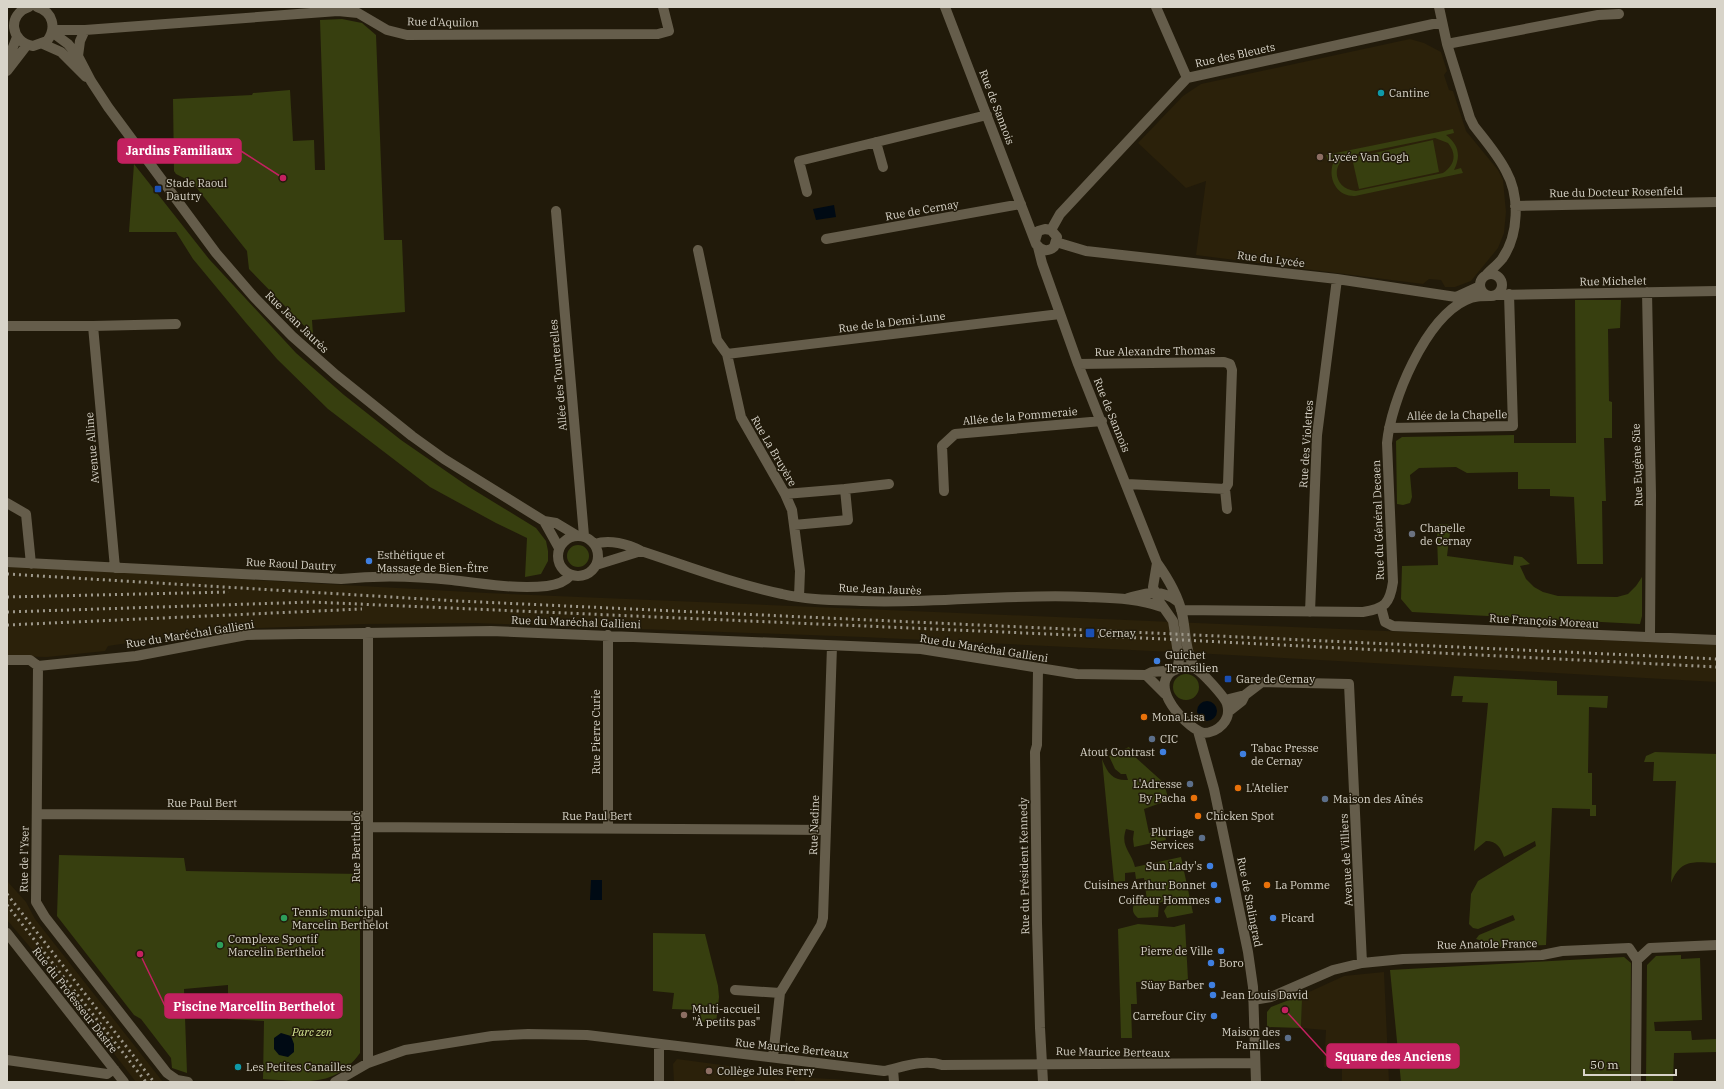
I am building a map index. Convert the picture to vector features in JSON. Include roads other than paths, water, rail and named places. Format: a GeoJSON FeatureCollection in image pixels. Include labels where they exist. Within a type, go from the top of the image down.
{"type":"FeatureCollection","features":[{"type":"Feature","properties":{"kind":"street"},"geometry":{"type":"LineString","coordinates":[[24,8],[17,14],[13,26],[17,37],[27,45],[33,46],[43,44],[53,31],[50,16],[38,7]]}},
{"type":"Feature","properties":{"kind":"street","name":"Rue d'Aquilon"},"geometry":{"type":"LineString","coordinates":[[53,31],[85,30],[338,11],[358,13],[387,30],[407,35],[658,34],[669,31],[663,7]]}},
{"type":"Feature","properties":{"kind":"street","name":"Rue de Sannois"},"geometry":{"type":"LineString","coordinates":[[946,7],[1037,244],[1040,259],[1047,274],[1078,364],[1102,421],[1157,563],[1165,573],[1179,606],[1190,658],[1195,668]]}},
{"type":"Feature","properties":{"kind":"street"},"geometry":{"type":"LineString","coordinates":[[1156,7],[1187,78]]}},
{"type":"Feature","properties":{"kind":"street"},"geometry":{"type":"LineString","coordinates":[[1439,7],[1447,44],[1470,118],[1507,171],[1516,206],[1513,232],[1502,258],[1500,291]]}},
{"type":"Feature","properties":{"kind":"street"},"geometry":{"type":"LineString","coordinates":[[1447,44],[1598,15],[1619,14]]}},
{"type":"Feature","properties":{"kind":"street","name":"Rue des Bleuets"},"geometry":{"type":"LineString","coordinates":[[1046,230],[1187,78],[1442,22]]}},
{"type":"Feature","properties":{"kind":"street"},"geometry":{"type":"LineString","coordinates":[[78,56],[80,41],[85,30]]}},
{"type":"Feature","properties":{"kind":"street","name":"Rue Jean Jaurès"},"geometry":{"type":"LineString","coordinates":[[53,31],[68,44],[78,56],[91,81],[216,253],[254,297],[292,336],[336,376],[412,436],[444,459],[544,521],[556,523],[580,536]]}},
{"type":"Feature","properties":{"kind":"street"},"geometry":{"type":"LineString","coordinates":[[7,62],[17,37]]}},
{"type":"Feature","properties":{"kind":"street","name":"Rue Jean Jaurès"},"geometry":{"type":"LineString","coordinates":[[43,44],[61,52],[91,81]]}},
{"type":"Feature","properties":{"kind":"street"},"geometry":{"type":"LineString","coordinates":[[7,71],[27,45]]}},
{"type":"Feature","properties":{"kind":"street"},"geometry":{"type":"LineString","coordinates":[[807,192],[799,161],[987,115]]}},
{"type":"Feature","properties":{"kind":"street"},"geometry":{"type":"LineString","coordinates":[[876,142],[883,167]]}},
{"type":"Feature","properties":{"kind":"street","name":"Rue du Docteur Rosenfeld"},"geometry":{"type":"LineString","coordinates":[[1516,206],[1717,202]]}},
{"type":"Feature","properties":{"kind":"street","name":"Rue de Cernay"},"geometry":{"type":"LineString","coordinates":[[826,239],[1021,204]]}},
{"type":"Feature","properties":{"kind":"street","name":"Allée des Tourterelles"},"geometry":{"type":"LineString","coordinates":[[556,211],[580,536]]}},
{"type":"Feature","properties":{"kind":"street","name":"Rue de Sannois"},"geometry":{"type":"LineString","coordinates":[[1026,216],[1046,230]]}},
{"type":"Feature","properties":{"kind":"street"},"geometry":{"type":"LineString","coordinates":[[1046,230],[1056,235],[1055,244],[1045,250],[1037,244],[1036,234],[1046,230]]}},
{"type":"Feature","properties":{"kind":"street","name":"Rue de Sannois"},"geometry":{"type":"LineString","coordinates":[[1047,274],[1048,257],[1055,244]]}},
{"type":"Feature","properties":{"kind":"street","name":"Rue du Lycée"},"geometry":{"type":"LineString","coordinates":[[1055,244],[1086,251],[1337,279],[1456,297],[1480,286]]}},
{"type":"Feature","properties":{"kind":"street","name":"Rue La Bruyère"},"geometry":{"type":"LineString","coordinates":[[698,250],[717,340],[727,354],[741,417],[785,494],[792,510],[800,571],[800,597]]}},
{"type":"Feature","properties":{"kind":"street"},"geometry":{"type":"LineString","coordinates":[[1500,291],[1483,292],[1480,286],[1482,279],[1502,258]]}},
{"type":"Feature","properties":{"kind":"street"},"geometry":{"type":"LineString","coordinates":[[1487,274],[1495,274],[1500,291]]}},
{"type":"Feature","properties":{"kind":"street","name":"Rue des Violettes"},"geometry":{"type":"LineString","coordinates":[[1310,612],[1317,435],[1337,279]]}},
{"type":"Feature","properties":{"kind":"street","name":"Rue Michelet"},"geometry":{"type":"LineString","coordinates":[[1500,291],[1717,291]]}},
{"type":"Feature","properties":{"kind":"street","name":"Rue du Général Decaen"},"geometry":{"type":"LineString","coordinates":[[1381,607],[1390,598],[1393,582],[1387,443],[1395,405],[1415,357],[1438,324],[1457,305],[1465,300],[1500,291]]}},
{"type":"Feature","properties":{"kind":"street","name":"Allée de la Chapelle"},"geometry":{"type":"LineString","coordinates":[[1389,428],[1513,426],[1500,291]]}},
{"type":"Feature","properties":{"kind":"street","name":"Rue Eugène Süe"},"geometry":{"type":"LineString","coordinates":[[1647,292],[1651,495],[1650,637]]}},
{"type":"Feature","properties":{"kind":"street","name":"Rue de la Demi-Lune"},"geometry":{"type":"LineString","coordinates":[[727,354],[1060,314]]}},
{"type":"Feature","properties":{"kind":"street"},"geometry":{"type":"LineString","coordinates":[[7,326],[176,324]]}},
{"type":"Feature","properties":{"kind":"street","name":"Avenue Alline"},"geometry":{"type":"LineString","coordinates":[[93,326],[115,568]]}},
{"type":"Feature","properties":{"kind":"street","name":"Rue Alexandre Thomas"},"geometry":{"type":"LineString","coordinates":[[1078,364],[1224,362],[1230,364],[1232,370],[1228,484],[1226,489],[1227,510]]}},
{"type":"Feature","properties":{"kind":"street","name":"Allée de la Pommeraie"},"geometry":{"type":"LineString","coordinates":[[944,491],[942,446],[955,434],[1102,421]]}},
{"type":"Feature","properties":{"kind":"street"},"geometry":{"type":"LineString","coordinates":[[785,494],[889,484]]}},
{"type":"Feature","properties":{"kind":"street"},"geometry":{"type":"LineString","coordinates":[[1127,484],[1226,489]]}},
{"type":"Feature","properties":{"kind":"street"},"geometry":{"type":"LineString","coordinates":[[794,525],[848,520],[845,489]]}},
{"type":"Feature","properties":{"kind":"street"},"geometry":{"type":"LineString","coordinates":[[7,503],[26,514],[31,564]]}},
{"type":"Feature","properties":{"kind":"street","name":"Rue Jean Jaurès"},"geometry":{"type":"LineString","coordinates":[[544,521],[559,548]]}},
{"type":"Feature","properties":{"kind":"street"},"geometry":{"type":"LineString","coordinates":[[580,536],[595,544],[598,554],[596,565],[592,571],[586,575],[576,576],[571,575],[561,568],[558,561],[559,548],[565,539],[580,536]]}},
{"type":"Feature","properties":{"kind":"street","name":"Rue Jean Jaurès"},"geometry":{"type":"LineString","coordinates":[[595,544],[602,542],[630,545],[641,551],[762,589],[800,597],[860,601],[928,602],[1026,596],[1126,598],[1162,606]]}},
{"type":"Feature","properties":{"kind":"street"},"geometry":{"type":"LineString","coordinates":[[596,565],[641,551]]}},
{"type":"Feature","properties":{"kind":"street","name":"Rue Raoul Dautry"},"geometry":{"type":"LineString","coordinates":[[7,562],[341,579],[361,577],[436,579],[516,586],[556,584],[566,581],[571,575]]}},
{"type":"Feature","properties":{"kind":"street"},"geometry":{"type":"LineString","coordinates":[[1157,563],[1153,587],[1154,592],[1173,621],[1180,660],[1176,669],[1168,676],[1165,682],[1165,694]]}},
{"type":"Feature","properties":{"kind":"street"},"geometry":{"type":"LineString","coordinates":[[1154,592],[1166,594],[1179,606],[1310,612],[1363,612],[1381,607]]}},
{"type":"Feature","properties":{"kind":"street","name":"Rue Jean Jaurès"},"geometry":{"type":"LineString","coordinates":[[1126,598],[1154,592]]}},
{"type":"Feature","properties":{"kind":"street","name":"Rue François Moreau"},"geometry":{"type":"LineString","coordinates":[[1381,607],[1385,622],[1392,626],[1717,640]]}},
{"type":"Feature","properties":{"kind":"street","name":"Rue du Maréchal Gallieni"},"geometry":{"type":"LineString","coordinates":[[7,660],[30,660],[38,666],[136,656],[246,634],[491,631],[921,649],[1038,669],[1077,674],[1146,676],[1152,672],[1176,669]]}},
{"type":"Feature","properties":{"kind":"street","name":"Rue Berthelot"},"geometry":{"type":"LineString","coordinates":[[368,632],[368,1063]]}},
{"type":"Feature","properties":{"kind":"street","name":"Rue Pierre Curie"},"geometry":{"type":"LineString","coordinates":[[608,635],[608,828]]}},
{"type":"Feature","properties":{"kind":"street","name":"Rue Nadine"},"geometry":{"type":"LineString","coordinates":[[773,1057],[780,993],[821,925],[823,918],[832,646]]}},
{"type":"Feature","properties":{"kind":"street","name":"Rue de l'Yser"},"geometry":{"type":"LineString","coordinates":[[38,666],[36,895],[40,910],[167,1073],[182,1082],[188,1082]]}},
{"type":"Feature","properties":{"kind":"street"},"geometry":{"type":"LineString","coordinates":[[1176,669],[1184,667],[1195,668],[1202,673],[1225,700],[1228,712]]}},
{"type":"Feature","properties":{"kind":"street","name":"Rue du Président Kennedy"},"geometry":{"type":"LineString","coordinates":[[1038,669],[1037,745],[1035,752],[1037,922],[1043,1082]]}},
{"type":"Feature","properties":{"kind":"street"},"geometry":{"type":"LineString","coordinates":[[1146,676],[1165,694],[1169,702],[1193,728],[1207,733],[1218,729],[1224,722],[1228,712],[1242,701],[1245,695]]}},
{"type":"Feature","properties":{"kind":"street","name":"Avenue de Villiers"},"geometry":{"type":"LineString","coordinates":[[1245,695],[1262,682],[1349,684],[1362,963]]}},
{"type":"Feature","properties":{"kind":"street"},"geometry":{"type":"LineString","coordinates":[[1225,700],[1245,695]]}},
{"type":"Feature","properties":{"kind":"street","name":"Rue de Stalingrad"},"geometry":{"type":"LineString","coordinates":[[1198,731],[1214,789],[1238,896],[1253,987],[1256,1082]]}},
{"type":"Feature","properties":{"kind":"street","name":"Rue Paul Bert"},"geometry":{"type":"LineString","coordinates":[[37,814],[368,816]]}},
{"type":"Feature","properties":{"kind":"street","name":"Rue Paul Bert"},"geometry":{"type":"LineString","coordinates":[[368,827],[826,830]]}},
{"type":"Feature","properties":{"kind":"street","name":"Rue du Professeur Dastre"},"geometry":{"type":"LineString","coordinates":[[7,933],[124,1082]]}},
{"type":"Feature","properties":{"kind":"street"},"geometry":{"type":"LineString","coordinates":[[1636,1082],[1637,960],[1650,948],[1717,945]]}},
{"type":"Feature","properties":{"kind":"street","name":"Rue Anatole France"},"geometry":{"type":"LineString","coordinates":[[1253,1000],[1271,998],[1333,970],[1362,963],[1402,959],[1542,955],[1562,951],[1629,948],[1637,960]]}},
{"type":"Feature","properties":{"kind":"street"},"geometry":{"type":"LineString","coordinates":[[735,990],[780,993]]}},
{"type":"Feature","properties":{"kind":"street","name":"Rue Maurice Berteaux"},"geometry":{"type":"LineString","coordinates":[[335,1082],[368,1063],[405,1050],[492,1036],[528,1034],[587,1035],[659,1045],[884,1071],[901,1066],[934,1062],[942,1065],[1030,1065],[1043,1063],[1115,1065],[1255,1063]]}},
{"type":"Feature","properties":{"kind":"street"},"geometry":{"type":"LineString","coordinates":[[659,1045],[660,1082]]}},
{"type":"Feature","properties":{"kind":"street"},"geometry":{"type":"LineString","coordinates":[[7,1060],[107,1074],[114,1069]]}},
{"type":"Feature","properties":{"kind":"street"},"geometry":{"type":"LineString","coordinates":[[893,1069],[894,1082]]}},
{"type":"Feature","properties":{"kind":"railway"},"geometry":{"type":"LineString","coordinates":[[7,574],[458,601],[1717,659]]}},
{"type":"Feature","properties":{"kind":"railway"},"geometry":{"type":"LineString","coordinates":[[7,597],[229,592]]}},
{"type":"Feature","properties":{"kind":"railway"},"geometry":{"type":"LineString","coordinates":[[7,612],[312,602],[1163,639],[1717,667]]}},
{"type":"Feature","properties":{"kind":"railway"},"geometry":{"type":"LineString","coordinates":[[7,625],[362,609]]}},
{"type":"Feature","properties":{"kind":"railway"},"geometry":{"type":"LineString","coordinates":[[7,894],[154,1082]]}},
{"type":"Feature","properties":{"kind":"railway"},"geometry":{"type":"LineString","coordinates":[[7,905],[146,1082]]}},
{"type":"Feature","properties":{"kind":"place","name":"Cantine"},"geometry":{"type":"Point","coordinates":[1381,93]}},
{"type":"Feature","properties":{"kind":"place","name":"Lycée Van Gogh"},"geometry":{"type":"Point","coordinates":[1320,157]}},
{"type":"Feature","properties":{"kind":"place","name":"Jardins Familiaux"},"geometry":{"type":"Point","coordinates":[283,178]}},
{"type":"Feature","properties":{"kind":"place","name":"Stade Raoul Dautry"},"geometry":{"type":"Point","coordinates":[158,189]}},
{"type":"Feature","properties":{"kind":"place","name":"Chapelle de Cernay"},"geometry":{"type":"Point","coordinates":[1412,534]}},
{"type":"Feature","properties":{"kind":"place","name":"Esthétique et Massage de Bien-Être"},"geometry":{"type":"Point","coordinates":[369,561]}},
{"type":"Feature","properties":{"kind":"place","name":"Cernay"},"geometry":{"type":"Point","coordinates":[1090,633]}},
{"type":"Feature","properties":{"kind":"place","name":"Guichet Transilien"},"geometry":{"type":"Point","coordinates":[1157,661]}},
{"type":"Feature","properties":{"kind":"place","name":"Gare de Cernay"},"geometry":{"type":"Point","coordinates":[1228,679]}},
{"type":"Feature","properties":{"kind":"place","name":"Mona Lisa"},"geometry":{"type":"Point","coordinates":[1144,717]}},
{"type":"Feature","properties":{"kind":"place","name":"CIC"},"geometry":{"type":"Point","coordinates":[1152,739]}},
{"type":"Feature","properties":{"kind":"place","name":"Atout Contrast"},"geometry":{"type":"Point","coordinates":[1163,752]}},
{"type":"Feature","properties":{"kind":"place","name":"Tabac Presse de Cernay"},"geometry":{"type":"Point","coordinates":[1243,754]}},
{"type":"Feature","properties":{"kind":"place","name":"L'Adresse"},"geometry":{"type":"Point","coordinates":[1190,784]}},
{"type":"Feature","properties":{"kind":"place","name":"L'Atelier"},"geometry":{"type":"Point","coordinates":[1238,788]}},
{"type":"Feature","properties":{"kind":"place","name":"By Pacha"},"geometry":{"type":"Point","coordinates":[1194,798]}},
{"type":"Feature","properties":{"kind":"place","name":"Maison des Aînés"},"geometry":{"type":"Point","coordinates":[1325,799]}},
{"type":"Feature","properties":{"kind":"place","name":"Chicken Spot"},"geometry":{"type":"Point","coordinates":[1198,816]}},
{"type":"Feature","properties":{"kind":"place","name":"Pluriage Services"},"geometry":{"type":"Point","coordinates":[1202,838]}},
{"type":"Feature","properties":{"kind":"place","name":"Sun Lady's"},"geometry":{"type":"Point","coordinates":[1210,866]}},
{"type":"Feature","properties":{"kind":"place","name":"Cuisines Arthur Bonnet"},"geometry":{"type":"Point","coordinates":[1214,885]}},
{"type":"Feature","properties":{"kind":"place","name":"La Pomme"},"geometry":{"type":"Point","coordinates":[1267,885]}},
{"type":"Feature","properties":{"kind":"place","name":"Coiffeur Hommes"},"geometry":{"type":"Point","coordinates":[1218,900]}},
{"type":"Feature","properties":{"kind":"place","name":"Tennis municipal Marcelin Berthelot"},"geometry":{"type":"Point","coordinates":[284,918]}},
{"type":"Feature","properties":{"kind":"place","name":"Picard"},"geometry":{"type":"Point","coordinates":[1273,918]}},
{"type":"Feature","properties":{"kind":"place","name":"Complexe Sportif Marcelin Berthelot"},"geometry":{"type":"Point","coordinates":[220,945]}},
{"type":"Feature","properties":{"kind":"place","name":"Pierre de Ville"},"geometry":{"type":"Point","coordinates":[1221,951]}},
{"type":"Feature","properties":{"kind":"place","name":"Piscine Marcellin Berthelot"},"geometry":{"type":"Point","coordinates":[140,954]}},
{"type":"Feature","properties":{"kind":"place","name":"Boro"},"geometry":{"type":"Point","coordinates":[1211,963]}},
{"type":"Feature","properties":{"kind":"place","name":"Süay Barber"},"geometry":{"type":"Point","coordinates":[1212,985]}},
{"type":"Feature","properties":{"kind":"place","name":"Jean Louis David"},"geometry":{"type":"Point","coordinates":[1213,995]}},
{"type":"Feature","properties":{"kind":"place","name":"Square des Anciens"},"geometry":{"type":"Point","coordinates":[1285,1010]}},
{"type":"Feature","properties":{"kind":"place","name":"Multi-accueil \"À petits pas\""},"geometry":{"type":"Point","coordinates":[684,1015]}},
{"type":"Feature","properties":{"kind":"place","name":"Carrefour City"},"geometry":{"type":"Point","coordinates":[1214,1016]}},
{"type":"Feature","properties":{"kind":"place","name":"Maison des Familles"},"geometry":{"type":"Point","coordinates":[1288,1038]}},
{"type":"Feature","properties":{"kind":"place","name":"Les Petites Canailles"},"geometry":{"type":"Point","coordinates":[238,1067]}},
{"type":"Feature","properties":{"kind":"place","name":"Collège Jules Ferry"},"geometry":{"type":"Point","coordinates":[709,1071]}},
{"type":"Feature","properties":{"kind":"park label","name":"Parc zen"},"geometry":{"type":"Point","coordinates":[312,1032]}}]}
